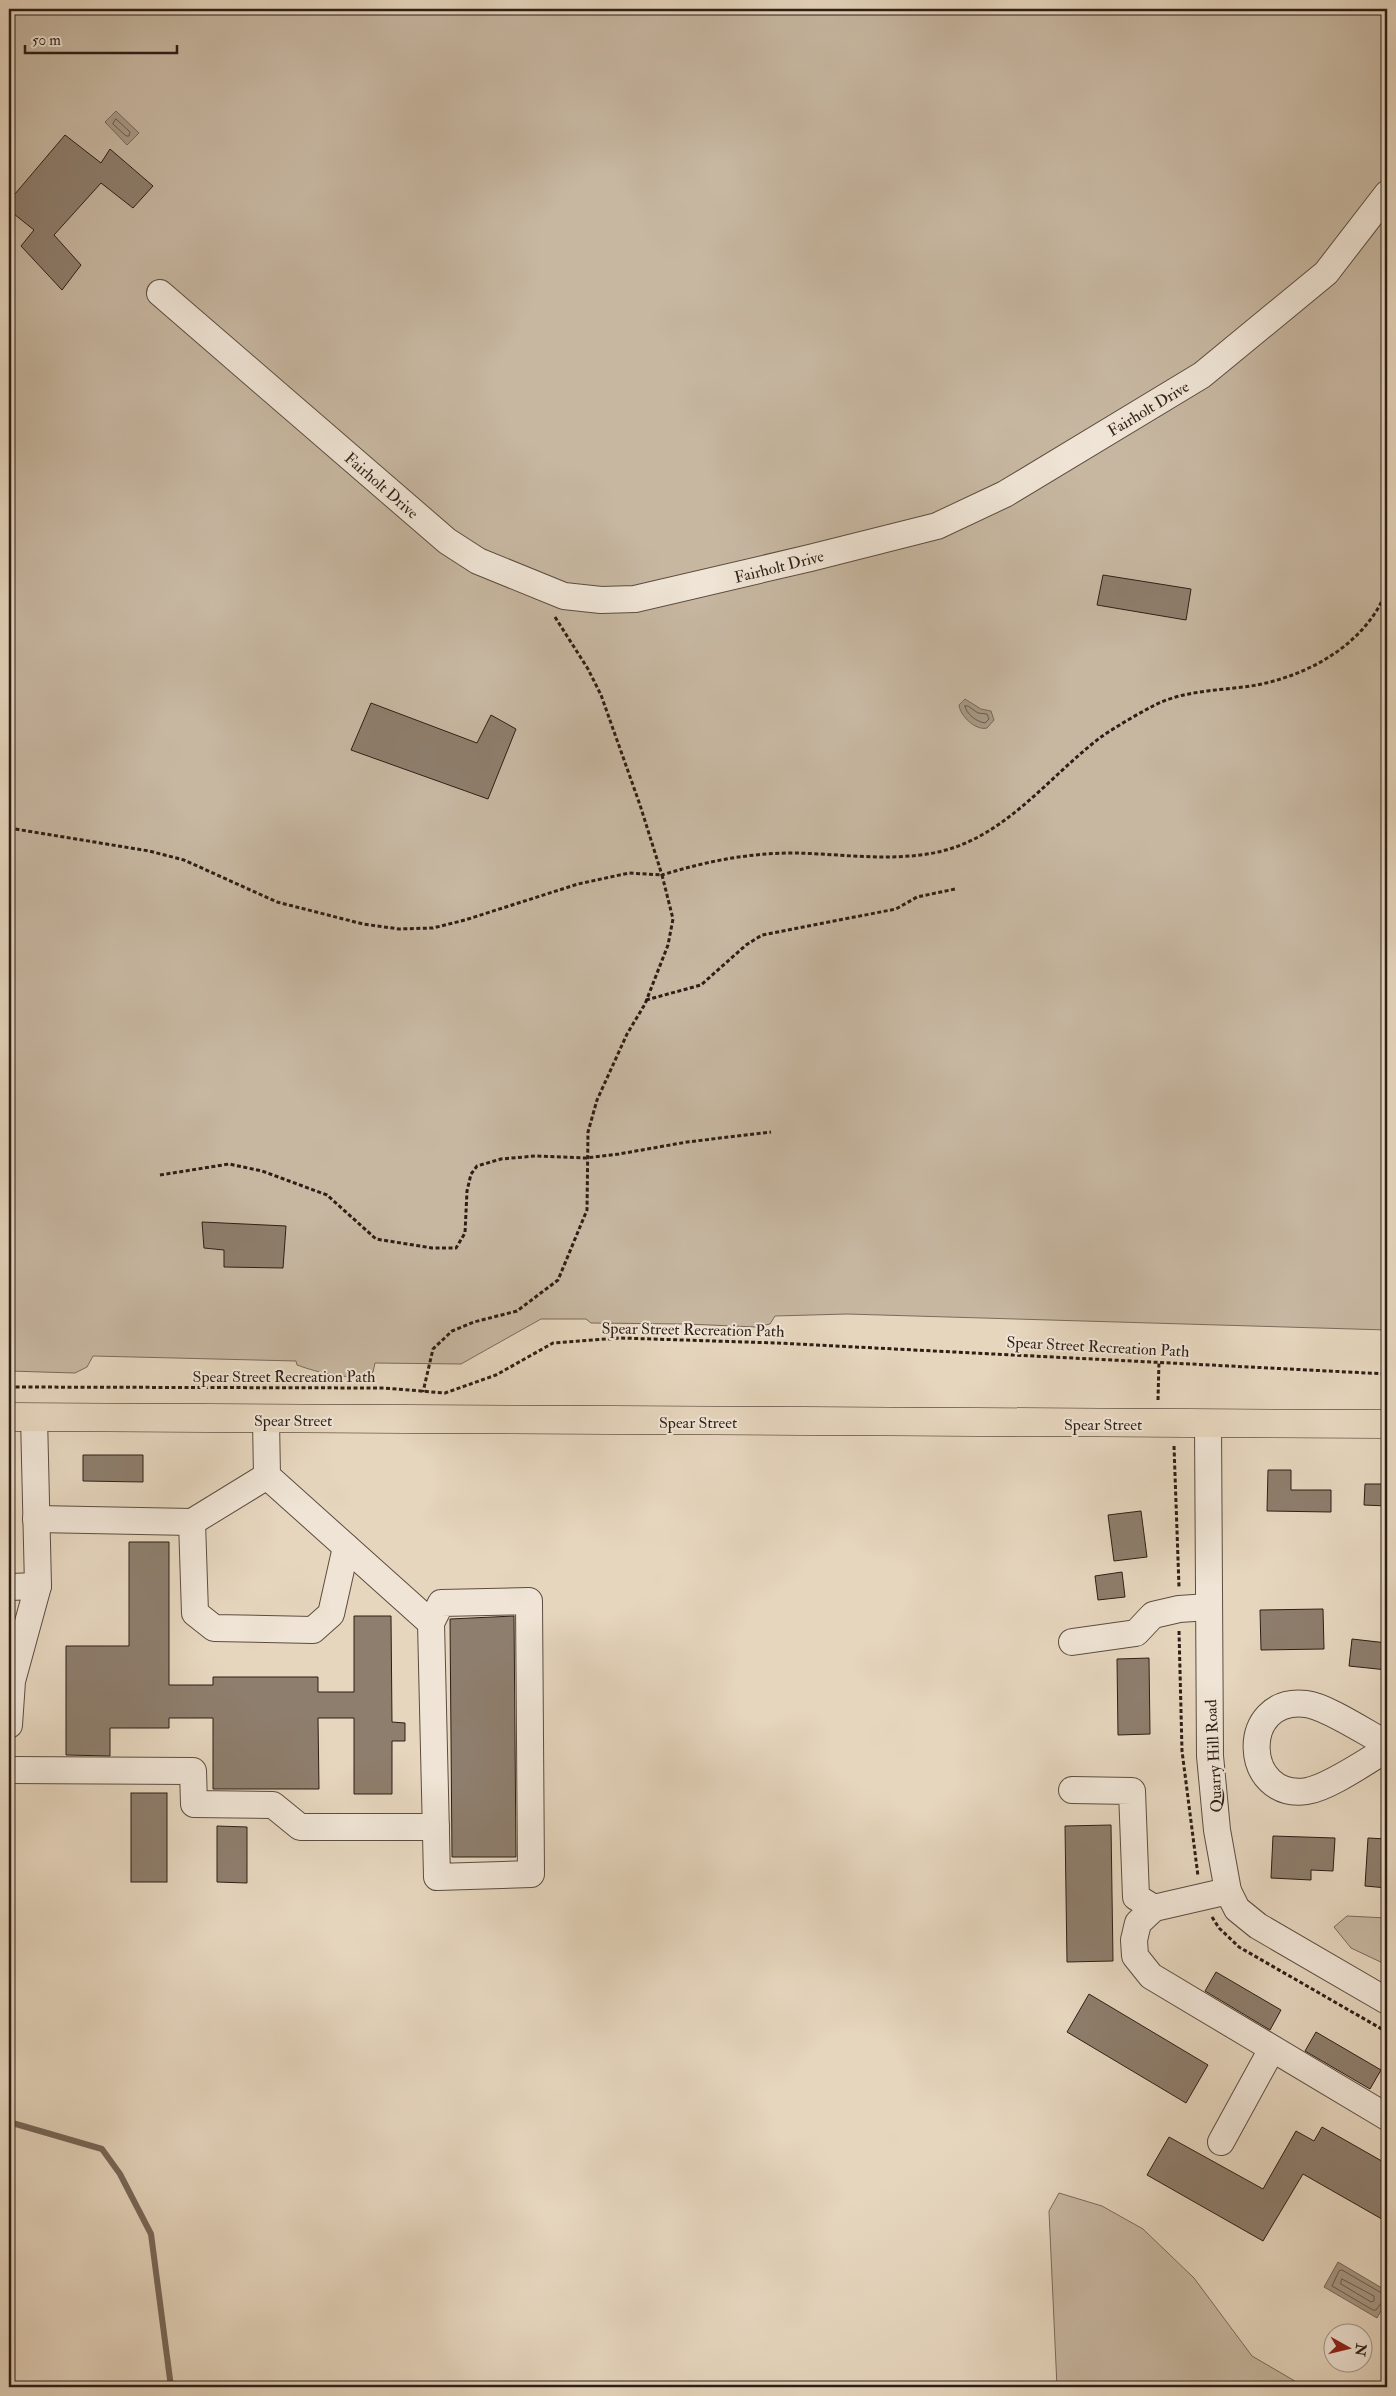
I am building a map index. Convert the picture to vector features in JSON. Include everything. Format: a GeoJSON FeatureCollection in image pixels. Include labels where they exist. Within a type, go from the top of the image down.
{"type":"FeatureCollection","features":[{"type":"Feature","properties":{"kind":"main road","name":"Spear Street"},"geometry":{"type":"LineString","coordinates":[[21,1417],[266,1420],[1387,1424]]}},
{"type":"Feature","properties":{"kind":"street","name":"Fairholt Drive"},"geometry":{"type":"LineString","coordinates":[[160,293],[448,541],[478,561],[564,596],[602,600],[635,599],[800,561],[938,526],[1005,494],[1202,375],[1326,273],[1387,194]]}},
{"type":"Feature","properties":{"kind":"street"},"geometry":{"type":"LineString","coordinates":[[9,1725],[12,1681],[38,1586],[36,1519],[21,1417]]}},
{"type":"Feature","properties":{"kind":"street"},"geometry":{"type":"LineString","coordinates":[[266,1420],[267,1476],[431,1623]]}},
{"type":"Feature","properties":{"kind":"street","name":"Quarry Hill Road"},"geometry":{"type":"LineString","coordinates":[[1208,1424],[1210,1756],[1217,1830],[1228,1890],[1237,1908],[1258,1926],[1387,2001]]}},
{"type":"Feature","properties":{"kind":"street"},"geometry":{"type":"LineString","coordinates":[[36,1519],[192,1522],[267,1476]]}},
{"type":"Feature","properties":{"kind":"street"},"geometry":{"type":"LineString","coordinates":[[192,1522],[194,1613],[214,1628],[313,1630],[331,1614],[346,1547]]}},
{"type":"Feature","properties":{"kind":"street"},"geometry":{"type":"LineString","coordinates":[[9,1587],[38,1586]]}},
{"type":"Feature","properties":{"kind":"street"},"geometry":{"type":"LineString","coordinates":[[529,1601],[531,1874],[437,1877],[431,1623],[441,1603],[529,1601]]}},
{"type":"Feature","properties":{"kind":"street"},"geometry":{"type":"LineString","coordinates":[[1072,1642],[1136,1633],[1153,1615],[1179,1609],[1209,1607]]}},
{"type":"Feature","properties":{"kind":"street"},"geometry":{"type":"LineString","coordinates":[[1387,1744],[1321,1709],[1307,1704],[1292,1704],[1278,1708],[1260,1728],[1256,1742],[1256,1756],[1260,1768],[1269,1780],[1280,1787],[1294,1792],[1307,1791],[1322,1786],[1387,1749]]}},
{"type":"Feature","properties":{"kind":"street"},"geometry":{"type":"LineString","coordinates":[[9,1770],[193,1771],[194,1804],[274,1805],[300,1827],[436,1828]]}},
{"type":"Feature","properties":{"kind":"street"},"geometry":{"type":"LineString","coordinates":[[1072,1790],[1132,1791],[1136,1897],[1154,1908]]}},
{"type":"Feature","properties":{"kind":"street"},"geometry":{"type":"LineString","coordinates":[[1228,1890],[1154,1908],[1138,1923],[1134,1940],[1135,1956],[1151,1976],[1387,2117]]}},
{"type":"Feature","properties":{"kind":"street"},"geometry":{"type":"LineString","coordinates":[[1221,2142],[1272,2049]]}},
{"type":"Feature","properties":{"kind":"path"},"geometry":{"type":"LineString","coordinates":[[9,828],[158,853],[184,860],[277,902],[354,922],[399,929],[433,928],[465,920],[578,884],[629,873],[662,875],[710,861],[738,856],[771,854],[874,856],[915,855],[938,852],[964,844],[1020,809],[1101,737],[1155,705],[1197,693],[1258,685],[1307,670],[1331,656],[1351,641],[1371,622],[1387,590]]}},
{"type":"Feature","properties":{"kind":"path"},"geometry":{"type":"LineString","coordinates":[[421,1420],[423,1392],[433,1349],[452,1331],[474,1322],[516,1311],[558,1280],[587,1210],[586,1158],[588,1132],[597,1100],[627,1034],[646,1000],[668,945],[673,919],[662,875],[640,805],[601,695],[588,669],[555,616]]}},
{"type":"Feature","properties":{"kind":"path"},"geometry":{"type":"LineString","coordinates":[[646,1000],[701,985],[762,934],[896,909],[917,897],[955,889]]}},
{"type":"Feature","properties":{"kind":"path"},"geometry":{"type":"LineString","coordinates":[[160,1175],[229,1164],[262,1171],[327,1195],[376,1240],[432,1248],[456,1248],[465,1233],[467,1191],[471,1174],[477,1166],[501,1158],[535,1156],[586,1158],[771,1132]]}},
{"type":"Feature","properties":{"kind":"path","name":"Spear Street Recreation Path"},"geometry":{"type":"LineString","coordinates":[[9,1388],[384,1388],[445,1393],[496,1374],[553,1343],[620,1338],[786,1344],[1387,1374]]}},
{"type":"Feature","properties":{"kind":"shaded area"},"geometry":{"type":"Polygon","coordinates":[[[9,9],[1387,9],[1387,1330],[847,1314],[775,1316],[770,1324],[756,1327],[591,1323],[586,1319],[541,1319],[461,1364],[375,1363],[373,1372],[357,1377],[314,1371],[297,1365],[296,1361],[93,1356],[87,1367],[75,1373],[9,1371],[9,9]]]}},
{"type":"Feature","properties":{"kind":"shaded area"},"geometry":{"type":"Polygon","coordinates":[[[1347,1916],[1387,1918],[1387,1965],[1351,1948],[1334,1927],[1347,1916]]]}},
{"type":"Feature","properties":{"kind":"shaded area"},"geometry":{"type":"Polygon","coordinates":[[[1059,2193],[1102,2206],[1143,2229],[1194,2278],[1252,2356],[1305,2387],[1057,2387],[1049,2211],[1059,2193]]]}},
{"type":"Feature","properties":{"kind":"water"},"geometry":{"type":"Polygon","coordinates":[[[116,111],[139,133],[127,145],[105,122],[116,111]]]}},
{"type":"Feature","properties":{"kind":"water"},"geometry":{"type":"Polygon","coordinates":[[[965,699],[981,709],[991,711],[994,720],[987,728],[978,727],[965,718],[959,705],[965,699]]]}},
{"type":"Feature","properties":{"kind":"water"},"geometry":{"type":"Polygon","coordinates":[[[1338,2262],[1387,2291],[1387,2300],[1377,2318],[1324,2287],[1338,2262]]]}},
{"type":"Feature","properties":{"kind":"building"},"geometry":{"type":"Polygon","coordinates":[[[65,135],[101,163],[110,149],[153,186],[133,208],[101,183],[54,235],[81,265],[62,290],[21,246],[34,230],[9,210],[9,201],[65,135]]]}},
{"type":"Feature","properties":{"kind":"building"},"geometry":{"type":"Polygon","coordinates":[[[1103,575],[1191,589],[1186,620],[1097,605],[1103,575]]]}},
{"type":"Feature","properties":{"kind":"building"},"geometry":{"type":"Polygon","coordinates":[[[371,703],[477,743],[491,715],[516,729],[488,799],[351,750],[371,703]]]}},
{"type":"Feature","properties":{"kind":"building"},"geometry":{"type":"Polygon","coordinates":[[[202,1222],[286,1226],[283,1268],[224,1267],[224,1250],[204,1248],[202,1222]]]}},
{"type":"Feature","properties":{"kind":"building"},"geometry":{"type":"Polygon","coordinates":[[[83,1455],[143,1455],[143,1482],[83,1481],[83,1455]]]}},
{"type":"Feature","properties":{"kind":"building"},"geometry":{"type":"Polygon","coordinates":[[[1268,1470],[1291,1470],[1291,1490],[1331,1490],[1331,1512],[1267,1511],[1268,1470]]]}},
{"type":"Feature","properties":{"kind":"building"},"geometry":{"type":"Polygon","coordinates":[[[1365,1484],[1387,1484],[1387,1506],[1364,1505],[1365,1484]]]}},
{"type":"Feature","properties":{"kind":"building"},"geometry":{"type":"Polygon","coordinates":[[[1141,1511],[1147,1557],[1114,1561],[1108,1515],[1141,1511]]]}},
{"type":"Feature","properties":{"kind":"building"},"geometry":{"type":"Polygon","coordinates":[[[129,1542],[169,1542],[169,1685],[213,1685],[213,1677],[318,1677],[318,1692],[354,1692],[354,1616],[391,1616],[392,1722],[405,1723],[405,1741],[392,1741],[392,1794],[354,1794],[354,1718],[318,1718],[319,1789],[213,1789],[213,1718],[169,1718],[169,1728],[110,1728],[110,1756],[66,1755],[66,1646],[129,1646],[129,1542]]]}},
{"type":"Feature","properties":{"kind":"building"},"geometry":{"type":"Polygon","coordinates":[[[1122,1572],[1125,1597],[1098,1600],[1095,1576],[1122,1572]]]}},
{"type":"Feature","properties":{"kind":"building"},"geometry":{"type":"Polygon","coordinates":[[[1323,1609],[1324,1649],[1261,1650],[1260,1610],[1323,1609]]]}},
{"type":"Feature","properties":{"kind":"building"},"geometry":{"type":"Polygon","coordinates":[[[514,1616],[516,1857],[452,1857],[450,1619],[514,1616]]]}},
{"type":"Feature","properties":{"kind":"building"},"geometry":{"type":"Polygon","coordinates":[[[1352,1639],[1387,1643],[1387,1670],[1349,1666],[1352,1639]]]}},
{"type":"Feature","properties":{"kind":"building"},"geometry":{"type":"Polygon","coordinates":[[[1149,1658],[1150,1734],[1118,1735],[1117,1659],[1149,1658]]]}},
{"type":"Feature","properties":{"kind":"building"},"geometry":{"type":"Polygon","coordinates":[[[131,1793],[167,1793],[167,1882],[131,1882],[131,1793]]]}},
{"type":"Feature","properties":{"kind":"building"},"geometry":{"type":"Polygon","coordinates":[[[1111,1825],[1113,1961],[1067,1962],[1065,1826],[1111,1825]]]}},
{"type":"Feature","properties":{"kind":"building"},"geometry":{"type":"Polygon","coordinates":[[[217,1826],[247,1827],[247,1883],[217,1882],[217,1826]]]}},
{"type":"Feature","properties":{"kind":"building"},"geometry":{"type":"Polygon","coordinates":[[[1273,1836],[1335,1838],[1333,1871],[1311,1870],[1311,1880],[1271,1878],[1273,1836]]]}},
{"type":"Feature","properties":{"kind":"building"},"geometry":{"type":"Polygon","coordinates":[[[1368,1838],[1387,1839],[1387,1888],[1365,1886],[1368,1838]]]}},
{"type":"Feature","properties":{"kind":"building"},"geometry":{"type":"Polygon","coordinates":[[[1216,1972],[1281,2010],[1270,2030],[1205,1991],[1216,1972]]]}},
{"type":"Feature","properties":{"kind":"building"},"geometry":{"type":"Polygon","coordinates":[[[1089,1994],[1208,2065],[1186,2103],[1067,2032],[1089,1994]]]}},
{"type":"Feature","properties":{"kind":"building"},"geometry":{"type":"Polygon","coordinates":[[[1316,2032],[1381,2070],[1370,2089],[1305,2051],[1316,2032]]]}},
{"type":"Feature","properties":{"kind":"building"},"geometry":{"type":"Polygon","coordinates":[[[1322,2127],[1387,2164],[1387,2222],[1303,2174],[1263,2241],[1147,2175],[1169,2137],[1263,2189],[1296,2131],[1314,2141],[1322,2127]]]}},
{"type":"Feature","properties":{"kind":"waterway"},"geometry":{"type":"LineString","coordinates":[[9,2122],[102,2149],[120,2174],[151,2234],[171,2387]]}}]}
